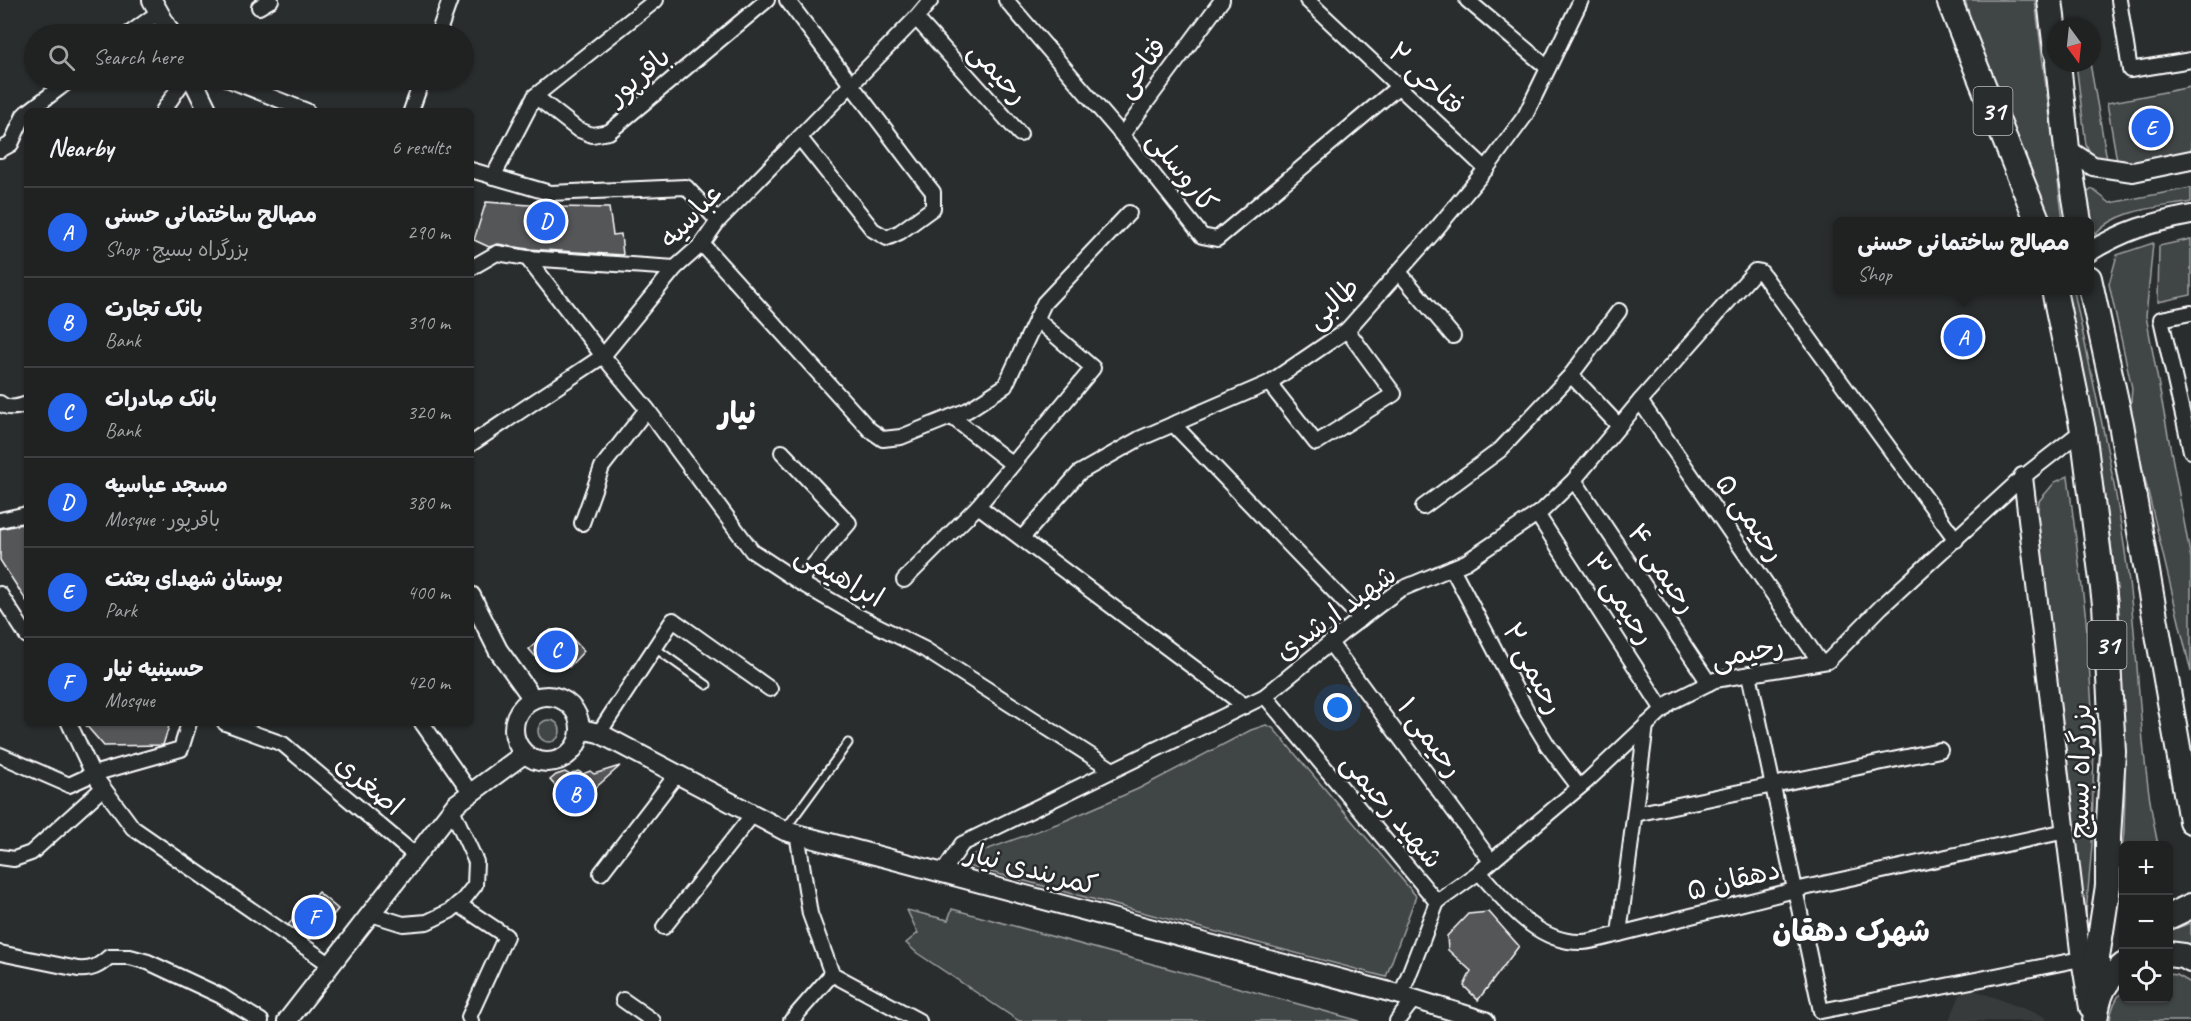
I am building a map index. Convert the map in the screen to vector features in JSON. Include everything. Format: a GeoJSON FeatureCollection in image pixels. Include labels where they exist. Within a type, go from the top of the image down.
{"type":"FeatureCollection","features":[{"type":"Feature","properties":{"kind":"highway","name":"31"},"geometry":{"type":"LineString","coordinates":[[1949,0],[2036,217]]}},
{"type":"Feature","properties":{"kind":"highway"},"geometry":{"type":"LineString","coordinates":[[2050,0],[2052,18]]}},
{"type":"Feature","properties":{"kind":"highway"},"geometry":{"type":"LineString","coordinates":[[2059,72],[2067,149],[2078,217]]}},
{"type":"Feature","properties":{"kind":"highway","name":"بزرگراه بسیج"},"geometry":{"type":"LineString","coordinates":[[2055,295],[2083,430],[2105,604],[2114,752],[2108,838],[2108,886],[2097,957],[2094,1015]]}},
{"type":"Feature","properties":{"kind":"highway","name":"31"},"geometry":{"type":"LineString","coordinates":[[2093,295],[2121,424],[2191,820]]}},
{"type":"Feature","properties":{"kind":"highway"},"geometry":{"type":"LineString","coordinates":[[2108,886],[2119,899]]}},
{"type":"Feature","properties":{"kind":"highway"},"geometry":{"type":"LineString","coordinates":[[2173,915],[2191,906]]}},
{"type":"Feature","properties":{"kind":"highway"},"geometry":{"type":"LineString","coordinates":[[2173,955],[2191,960]]}},
{"type":"Feature","properties":{"kind":"highway"},"geometry":{"type":"LineString","coordinates":[[2094,1015],[2108,978],[2119,969]]}},
{"type":"Feature","properties":{"kind":"main road"},"geometry":{"type":"LineString","coordinates":[[156,6],[166,24]]}},
{"type":"Feature","properties":{"kind":"main road"},"geometry":{"type":"LineString","coordinates":[[198,90],[207,108]]}},
{"type":"Feature","properties":{"kind":"main road"},"geometry":{"type":"LineString","coordinates":[[2067,149],[2092,166],[2133,172],[2191,160]]}},
{"type":"Feature","properties":{"kind":"main road"},"geometry":{"type":"LineString","coordinates":[[2094,249],[2108,240],[2146,224],[2191,215]]}},
{"type":"Feature","properties":{"kind":"main road"},"geometry":{"type":"LineString","coordinates":[[2023,477],[2081,959],[2094,1015]]}},
{"type":"Feature","properties":{"kind":"main road"},"geometry":{"type":"LineString","coordinates":[[474,602],[498,650],[533,699]]}},
{"type":"Feature","properties":{"kind":"main road"},"geometry":{"type":"LineString","coordinates":[[549,696],[565,701],[576,713],[580,729],[579,740],[574,750],[555,762],[533,760],[524,754],[514,735],[517,714],[524,706],[533,699],[549,696]]}},
{"type":"Feature","properties":{"kind":"main road","name":"کمربندی نیار"},"geometry":{"type":"LineString","coordinates":[[580,729],[599,733],[791,832],[1407,997],[1485,1021]]}},
{"type":"Feature","properties":{"kind":"main road"},"geometry":{"type":"LineString","coordinates":[[287,1021],[452,809],[524,754]]}},
{"type":"Feature","properties":{"kind":"street"},"geometry":{"type":"LineString","coordinates":[[442,24],[450,0]]}},
{"type":"Feature","properties":{"kind":"street"},"geometry":{"type":"LineString","coordinates":[[493,177],[535,96],[656,0]]}},
{"type":"Feature","properties":{"kind":"street","name":"باقرپور"},"geometry":{"type":"LineString","coordinates":[[535,96],[577,129],[592,135],[609,132],[767,0]]}},
{"type":"Feature","properties":{"kind":"street"},"geometry":{"type":"LineString","coordinates":[[787,0],[926,182],[933,192],[933,208],[900,232],[887,238],[873,230],[800,138]]}},
{"type":"Feature","properties":{"kind":"street","name":"عباسیه"},"geometry":{"type":"LineString","coordinates":[[474,442],[603,356],[675,268],[702,244],[718,221],[931,0]]}},
{"type":"Feature","properties":{"kind":"street","name":"کاروسلی"},"geometry":{"type":"LineString","coordinates":[[1006,0],[1122,135],[1202,236],[1218,239],[1399,87]]}},
{"type":"Feature","properties":{"kind":"street","name":"فتاحی"},"geometry":{"type":"LineString","coordinates":[[1122,135],[1222,0]]}},
{"type":"Feature","properties":{"kind":"street","name":"فتاحی ۲"},"geometry":{"type":"LineString","coordinates":[[1307,0],[1486,169]]}},
{"type":"Feature","properties":{"kind":"street"},"geometry":{"type":"LineString","coordinates":[[1467,0],[1548,68]]}},
{"type":"Feature","properties":{"kind":"street","name":"طالبی"},"geometry":{"type":"LineString","coordinates":[[1022,538],[1079,473],[1138,439],[1269,383],[1347,330],[1486,169],[1525,116],[1581,0]]}},
{"type":"Feature","properties":{"kind":"street"},"geometry":{"type":"LineString","coordinates":[[2119,0],[2130,70],[2191,60]]}},
{"type":"Feature","properties":{"kind":"street"},"geometry":{"type":"LineString","coordinates":[[139,24],[156,6]]}},
{"type":"Feature","properties":{"kind":"street","name":"رحیمی"},"geometry":{"type":"LineString","coordinates":[[916,18],[1020,134]]}},
{"type":"Feature","properties":{"kind":"street"},"geometry":{"type":"LineString","coordinates":[[33,108],[57,90]]}},
{"type":"Feature","properties":{"kind":"street"},"geometry":{"type":"LineString","coordinates":[[165,108],[177,90]]}},
{"type":"Feature","properties":{"kind":"street"},"geometry":{"type":"LineString","coordinates":[[255,90],[300,108]]}},
{"type":"Feature","properties":{"kind":"street"},"geometry":{"type":"LineString","coordinates":[[412,108],[418,90]]}},
{"type":"Feature","properties":{"kind":"street"},"geometry":{"type":"LineString","coordinates":[[0,150],[11,144],[24,115]]}},
{"type":"Feature","properties":{"kind":"street"},"geometry":{"type":"LineString","coordinates":[[474,171],[550,193],[686,187],[718,221]]}},
{"type":"Feature","properties":{"kind":"street"},"geometry":{"type":"LineString","coordinates":[[702,244],[870,430],[883,440],[901,437],[968,410],[1005,386],[1044,303],[1129,213]]}},
{"type":"Feature","properties":{"kind":"street"},"geometry":{"type":"LineString","coordinates":[[474,266],[497,253],[527,258],[675,268]]}},
{"type":"Feature","properties":{"kind":"street","name":"ابراهیمی"},"geometry":{"type":"LineString","coordinates":[[527,258],[647,409],[752,551],[854,614],[924,649],[1113,770]]}},
{"type":"Feature","properties":{"kind":"street","name":"شهید ارشدی"},"geometry":{"type":"LineString","coordinates":[[943,872],[962,844],[1265,696],[1399,590],[1466,562],[1537,514],[1574,480],[1640,401],[1755,271],[1761,272],[1956,540]]}},
{"type":"Feature","properties":{"kind":"street"},"geometry":{"type":"LineString","coordinates":[[1399,272],[1453,336]]}},
{"type":"Feature","properties":{"kind":"street"},"geometry":{"type":"LineString","coordinates":[[1423,507],[1500,450],[1571,375],[1619,311]]}},
{"type":"Feature","properties":{"kind":"street"},"geometry":{"type":"LineString","coordinates":[[2190,445],[2161,319],[2191,313]]}},
{"type":"Feature","properties":{"kind":"street"},"geometry":{"type":"LineString","coordinates":[[904,580],[978,506],[1093,368],[1036,319]]}},
{"type":"Feature","properties":{"kind":"street"},"geometry":{"type":"LineString","coordinates":[[1269,383],[1316,442],[1394,394],[1347,330]]}},
{"type":"Feature","properties":{"kind":"street"},"geometry":{"type":"LineString","coordinates":[[1571,375],[1619,426]]}},
{"type":"Feature","properties":{"kind":"street","name":"رحیمی ۵"},"geometry":{"type":"LineString","coordinates":[[1640,401],[1820,662]]}},
{"type":"Feature","properties":{"kind":"street"},"geometry":{"type":"LineString","coordinates":[[0,403],[4,406],[24,405]]}},
{"type":"Feature","properties":{"kind":"street"},"geometry":{"type":"LineString","coordinates":[[582,523],[602,467],[647,409]]}},
{"type":"Feature","properties":{"kind":"street"},"geometry":{"type":"LineString","coordinates":[[952,417],[1012,464]]}},
{"type":"Feature","properties":{"kind":"street"},"geometry":{"type":"LineString","coordinates":[[1173,424],[1361,619]]}},
{"type":"Feature","properties":{"kind":"street","name":"رحیمی"},"geometry":{"type":"LineString","coordinates":[[1437,902],[1479,872],[1579,787],[1671,702],[1715,680],[1828,661],[1881,607],[2023,477],[2083,430]]}},
{"type":"Feature","properties":{"kind":"street"},"geometry":{"type":"LineString","coordinates":[[782,452],[849,523],[799,582]]}},
{"type":"Feature","properties":{"kind":"street","name":"رحیمی ۴"},"geometry":{"type":"LineString","coordinates":[[1574,480],[1709,683]]}},
{"type":"Feature","properties":{"kind":"street"},"geometry":{"type":"LineString","coordinates":[[978,506],[1245,706]]}},
{"type":"Feature","properties":{"kind":"street","name":"رحیمی ۳"},"geometry":{"type":"LineString","coordinates":[[1537,514],[1663,710]]}},
{"type":"Feature","properties":{"kind":"street"},"geometry":{"type":"LineString","coordinates":[[0,520],[24,515]]}},
{"type":"Feature","properties":{"kind":"street","name":"رحیمی ۲"},"geometry":{"type":"LineString","coordinates":[[1452,568],[1528,713],[1548,746],[1579,787]]}},
{"type":"Feature","properties":{"kind":"street"},"geometry":{"type":"LineString","coordinates":[[0,594],[24,631]]}},
{"type":"Feature","properties":{"kind":"street"},"geometry":{"type":"LineString","coordinates":[[599,733],[673,620],[770,689]]}},
{"type":"Feature","properties":{"kind":"street","name":"رحیمی ۱"},"geometry":{"type":"LineString","coordinates":[[1330,643],[1491,861]]}},
{"type":"Feature","properties":{"kind":"street"},"geometry":{"type":"LineString","coordinates":[[1749,674],[1821,1011],[2081,959]]}},
{"type":"Feature","properties":{"kind":"street","name":"شهید رحیمی"},"geometry":{"type":"LineString","coordinates":[[1265,696],[1437,902]]}},
{"type":"Feature","properties":{"kind":"street"},"geometry":{"type":"LineString","coordinates":[[1619,934],[1646,725]]}},
{"type":"Feature","properties":{"kind":"street"},"geometry":{"type":"LineString","coordinates":[[70,726],[93,774],[133,828],[331,964]]}},
{"type":"Feature","properties":{"kind":"street"},"geometry":{"type":"LineString","coordinates":[[0,754],[69,785],[93,774],[181,749],[188,726]]}},
{"type":"Feature","properties":{"kind":"street","name":"اصغری"},"geometry":{"type":"LineString","coordinates":[[233,726],[283,744],[416,856]]}},
{"type":"Feature","properties":{"kind":"street"},"geometry":{"type":"LineString","coordinates":[[424,726],[471,793]]}},
{"type":"Feature","properties":{"kind":"street"},"geometry":{"type":"LineString","coordinates":[[1635,814],[1940,750]]}},
{"type":"Feature","properties":{"kind":"street"},"geometry":{"type":"LineString","coordinates":[[601,873],[677,774]]}},
{"type":"Feature","properties":{"kind":"street"},"geometry":{"type":"LineString","coordinates":[[0,857],[14,859],[31,853],[103,788]]}},
{"type":"Feature","properties":{"kind":"street"},"geometry":{"type":"LineString","coordinates":[[371,914],[403,924],[427,922],[450,911],[475,885],[476,862],[452,809]]}},
{"type":"Feature","properties":{"kind":"street"},"geometry":{"type":"LineString","coordinates":[[664,927],[753,814]]}},
{"type":"Feature","properties":{"kind":"street","name":"دهقان ۵"},"geometry":{"type":"LineString","coordinates":[[1479,872],[1511,908],[1538,929],[1559,939],[1583,942],[1795,890],[2066,831]]}},
{"type":"Feature","properties":{"kind":"street"},"geometry":{"type":"LineString","coordinates":[[791,832],[810,914],[832,974],[919,1021]]}},
{"type":"Feature","properties":{"kind":"street"},"geometry":{"type":"LineString","coordinates":[[1396,1021],[1407,997],[1437,902]]}},
{"type":"Feature","properties":{"kind":"street"},"geometry":{"type":"LineString","coordinates":[[458,904],[506,936],[473,1004],[469,1017],[471,1021]]}},
{"type":"Feature","properties":{"kind":"street"},"geometry":{"type":"LineString","coordinates":[[2,956],[89,970],[99,966],[109,957],[130,957],[148,962],[220,996],[261,1021]]}},
{"type":"Feature","properties":{"kind":"street"},"geometry":{"type":"LineString","coordinates":[[792,1021],[832,974]]}},
{"type":"Feature","properties":{"kind":"street"},"geometry":{"type":"LineString","coordinates":[[622,1000],[652,1021]]}},
{"type":"Feature","properties":{"kind":"lane"},"geometry":{"type":"LineString","coordinates":[[655,648],[707,685]]}},
{"type":"Feature","properties":{"kind":"lane"},"geometry":{"type":"LineString","coordinates":[[791,832],[848,743]]}},
{"type":"Feature","properties":{"kind":"shaded area"},"geometry":{"type":"Polygon","coordinates":[[[1965,0],[2035,0],[2062,217],[2044,217],[2025,155],[1980,48],[1965,0]]]}},
{"type":"Feature","properties":{"kind":"shaded area"},"geometry":{"type":"Polygon","coordinates":[[[2077,72],[2092,72],[2108,165],[2093,157],[2086,145],[2077,72]]]}},
{"type":"Feature","properties":{"kind":"shaded area"},"geometry":{"type":"Polygon","coordinates":[[[2191,87],[2191,153],[2128,165],[2117,161],[2107,103],[2191,87]]]}},
{"type":"Feature","properties":{"kind":"shaded area"},"geometry":{"type":"Polygon","coordinates":[[[2191,188],[2191,202],[2127,214],[2104,226],[2095,235],[2094,217],[2092,217],[2087,193],[2092,189],[2110,203],[2191,188]]]}},
{"type":"Feature","properties":{"kind":"shaded area"},"geometry":{"type":"Polygon","coordinates":[[[2191,239],[2191,295],[2158,302],[2159,246],[2191,239]]]}},
{"type":"Feature","properties":{"kind":"shaded area"},"geometry":{"type":"Polygon","coordinates":[[[2153,243],[2146,316],[2191,559],[2191,672],[2130,416],[2132,388],[2109,284],[2117,255],[2153,243]]]}},
{"type":"Feature","properties":{"kind":"shaded area"},"geometry":{"type":"Polygon","coordinates":[[[2065,295],[2075,295],[2119,515],[2130,591],[2147,782],[2157,841],[2123,841],[2125,789],[2117,588],[2099,459],[2065,295]]]}},
{"type":"Feature","properties":{"kind":"shaded area"},"geometry":{"type":"Polygon","coordinates":[[[2068,476],[2086,619],[2094,738],[2092,845],[2085,925],[2055,661],[2036,531],[2039,501],[2055,482],[2068,476]]]}},
{"type":"Feature","properties":{"kind":"shaded area"},"geometry":{"type":"Polygon","coordinates":[[[549,720],[557,723],[560,731],[557,739],[549,742],[541,739],[538,731],[541,723],[549,720]]]}},
{"type":"Feature","properties":{"kind":"shaded area"},"geometry":{"type":"Polygon","coordinates":[[[1266,725],[1273,728],[1416,896],[1386,977],[968,866],[972,855],[1062,822],[1138,789],[1251,730],[1266,725]]]}},
{"type":"Feature","properties":{"kind":"shaded area"},"geometry":{"type":"Polygon","coordinates":[[[952,909],[1360,1021],[1019,1021],[917,953],[906,943],[918,933],[907,910],[948,920],[952,909]]]}},
{"type":"Feature","properties":{"kind":"shaded area"},"geometry":{"type":"Polygon","coordinates":[[[2191,923],[2191,950],[2173,949],[2173,929],[2191,923]]]}},
{"type":"Feature","properties":{"kind":"shaded area"},"geometry":{"type":"Polygon","coordinates":[[[2173,974],[2177,975],[2191,983],[2191,1021],[2110,1021],[2118,998],[2119,1003],[2173,1003],[2173,974]]]}},
{"type":"Feature","properties":{"kind":"shaded area"},"geometry":{"type":"Polygon","coordinates":[[[1964,986],[2046,1017],[2045,1021],[1949,1021],[1964,986]]]}},
{"type":"Feature","properties":{"kind":"building"},"geometry":{"type":"Polygon","coordinates":[[[486,202],[609,208],[613,235],[621,234],[623,255],[528,249],[498,244],[489,247],[474,240],[486,202]]]}},
{"type":"Feature","properties":{"kind":"building"},"geometry":{"type":"Polygon","coordinates":[[[24,524],[24,597],[0,560],[0,529],[24,524]]]}},
{"type":"Feature","properties":{"kind":"building"},"geometry":{"type":"Polygon","coordinates":[[[551,630],[564,638],[569,635],[584,651],[569,667],[559,658],[553,660],[535,656],[529,649],[551,630]]]}},
{"type":"Feature","properties":{"kind":"building"},"geometry":{"type":"Polygon","coordinates":[[[87,726],[169,726],[163,745],[104,746],[87,726]]]}},
{"type":"Feature","properties":{"kind":"building"},"geometry":{"type":"Polygon","coordinates":[[[620,766],[574,807],[550,780],[565,772],[570,775],[578,771],[583,774],[590,771],[594,774],[620,766]]]}},
{"type":"Feature","properties":{"kind":"building"},"geometry":{"type":"Polygon","coordinates":[[[318,892],[338,909],[316,937],[308,938],[288,925],[318,892]]]}},
{"type":"Feature","properties":{"kind":"building"},"geometry":{"type":"Polygon","coordinates":[[[1489,912],[1519,946],[1478,1000],[1464,986],[1471,971],[1448,950],[1447,936],[1468,914],[1489,912]]]}},
{"type":"Feature","properties":{"kind":"place","name":"بوستان شهدای بعثت"},"geometry":{"type":"Point","coordinates":[2151,128]}},
{"type":"Feature","properties":{"kind":"place","name":"مسجد عباسیه"},"geometry":{"type":"Point","coordinates":[546,221]}},
{"type":"Feature","properties":{"kind":"place","name":"مصالح ساختمانی حسنی"},"geometry":{"type":"Point","coordinates":[1963,337]}},
{"type":"Feature","properties":{"kind":"place","name":"بانک صادرات"},"geometry":{"type":"Point","coordinates":[556,650]}},
{"type":"Feature","properties":{"kind":"place","name":"بانک تجارت"},"geometry":{"type":"Point","coordinates":[575,794]}},
{"type":"Feature","properties":{"kind":"place","name":"حسینیه نیار"},"geometry":{"type":"Point","coordinates":[314,917]}},
{"type":"Feature","properties":{"kind":"district","name":"نیار"},"geometry":{"type":"Point","coordinates":[737,413]}},
{"type":"Feature","properties":{"kind":"district","name":"شهرک دهقان"},"geometry":{"type":"Point","coordinates":[1851,931]}}]}
